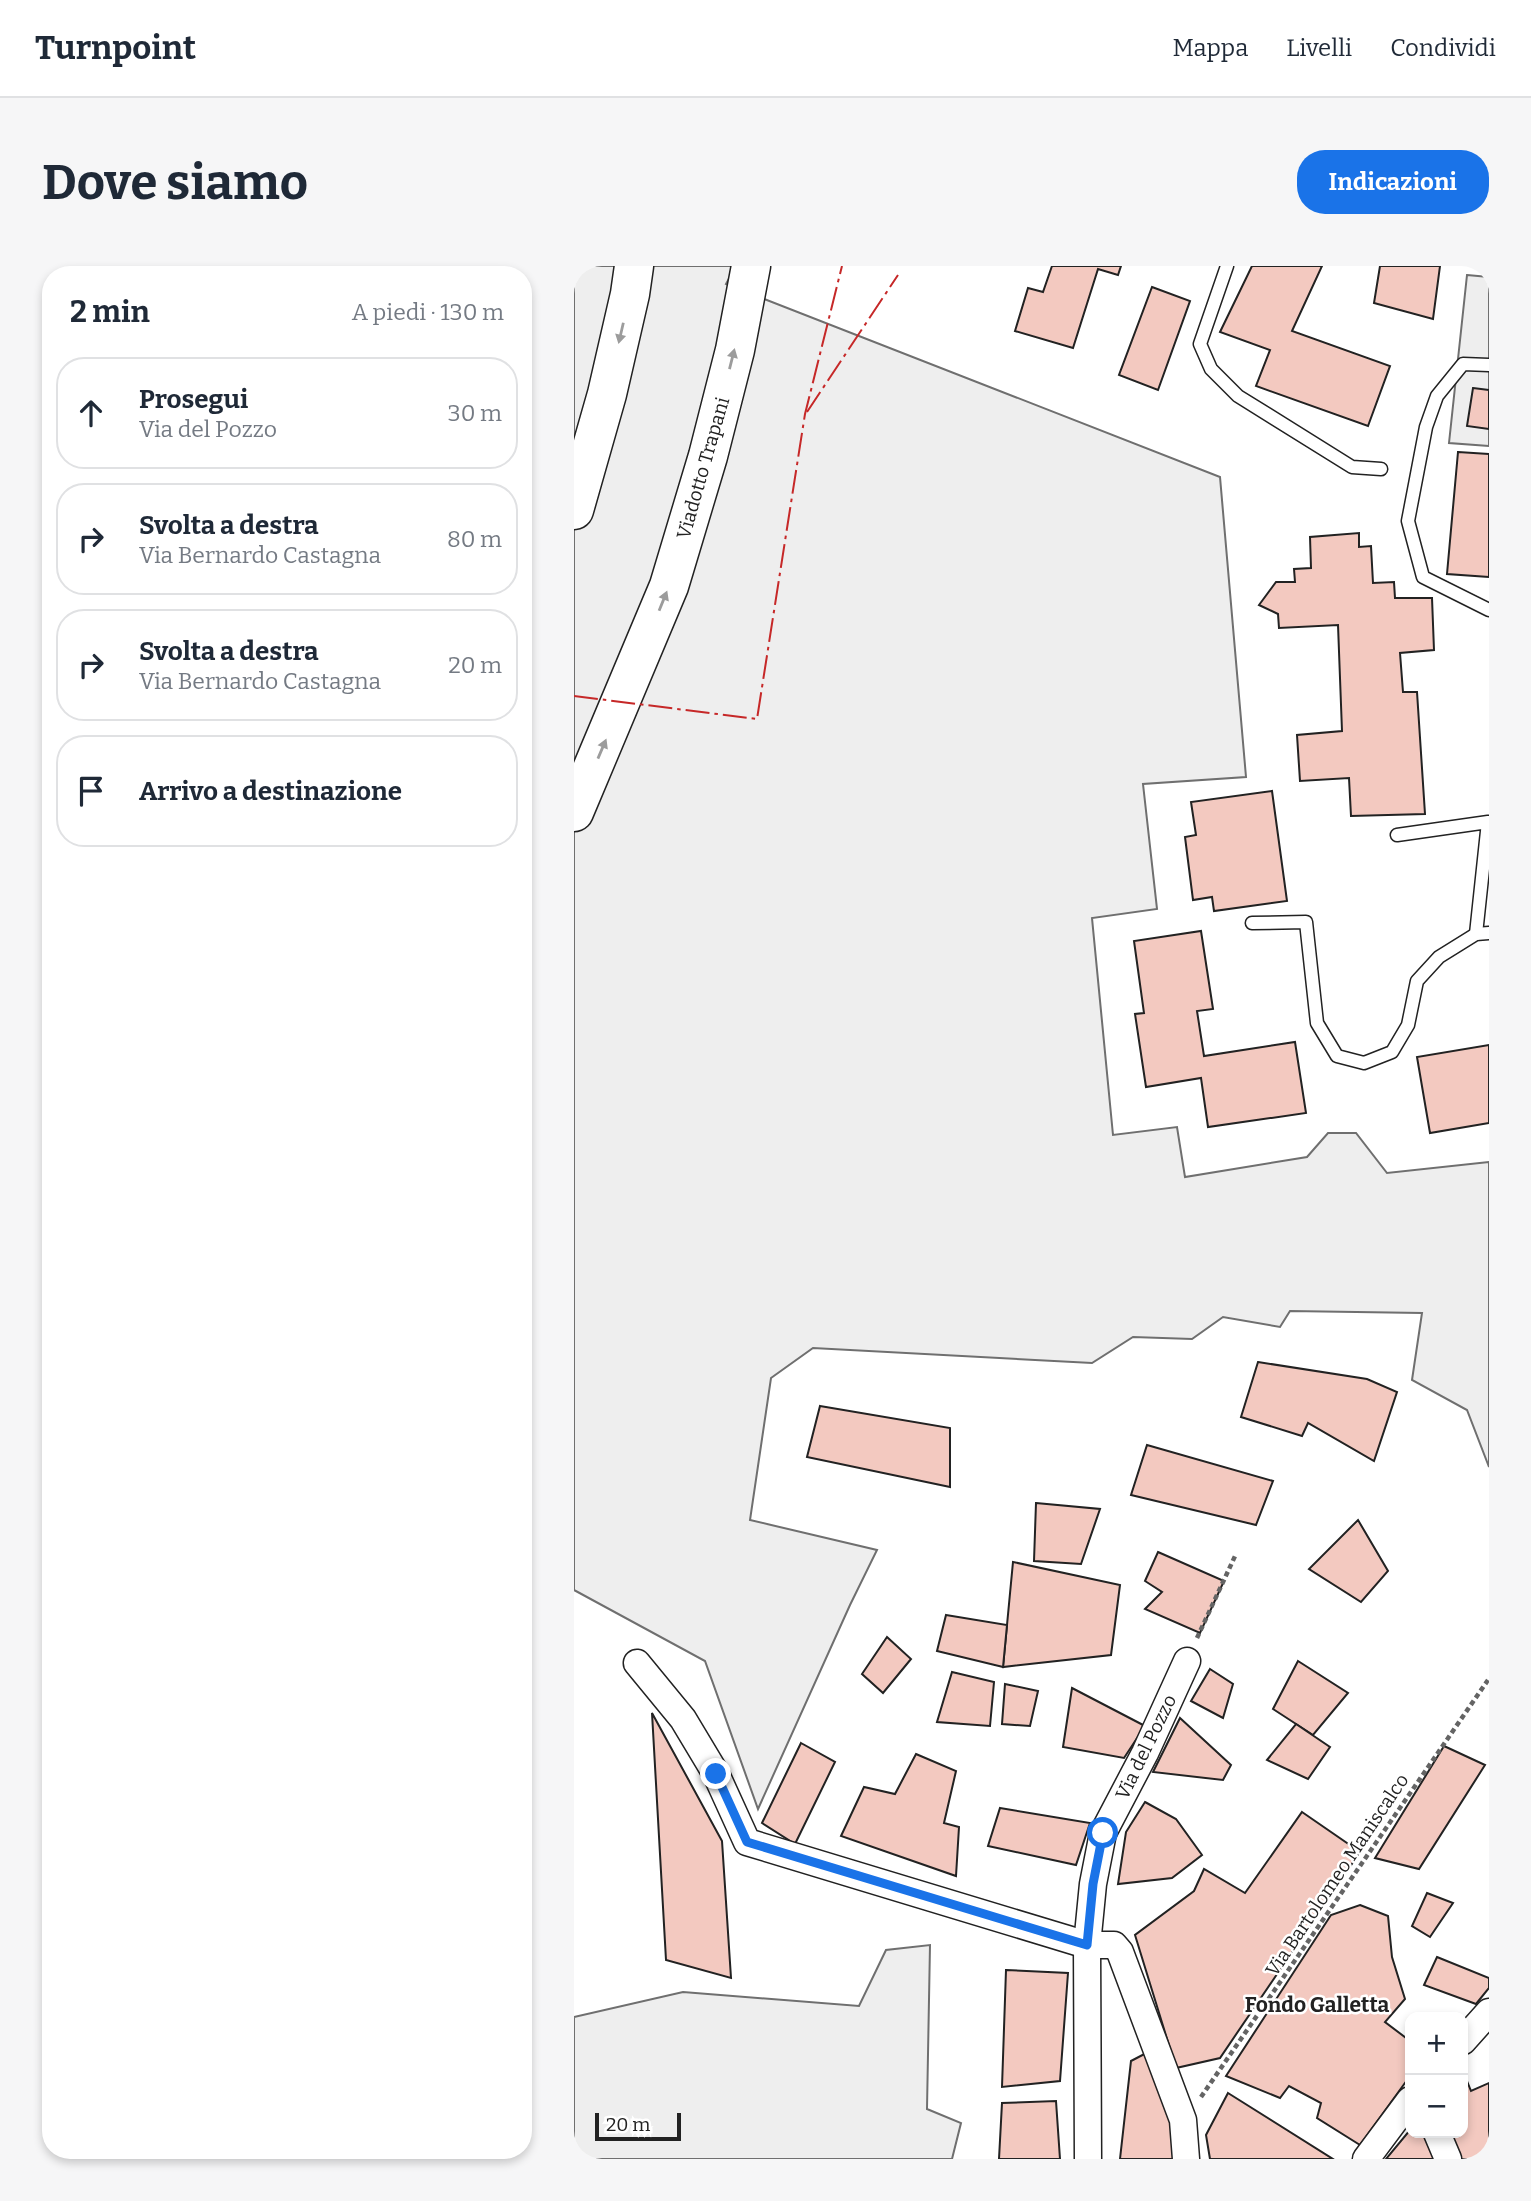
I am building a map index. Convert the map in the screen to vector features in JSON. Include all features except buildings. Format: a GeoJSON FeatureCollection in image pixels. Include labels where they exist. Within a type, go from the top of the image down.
{"type":"FeatureCollection","features":[{"type":"Feature","properties":{"kind":"highway"},"geometry":{"type":"LineString","coordinates":[[574,510],[607,394],[634,266]]}},
{"type":"Feature","properties":{"kind":"highway","name":"Viadotto Trapani"},"geometry":{"type":"LineString","coordinates":[[574,812],[669,586],[708,456],[735,350],[751,266]]}},
{"type":"Feature","properties":{"kind":"street","name":"Via del Pozzo"},"geometry":{"type":"LineString","coordinates":[[1088,2159],[1087,1945],[1093,1884],[1103,1833],[1145,1753],[1187,1661]]}},
{"type":"Feature","properties":{"kind":"street"},"geometry":{"type":"LineString","coordinates":[[637,1663],[683,1719],[716,1774],[747,1842],[1087,1945],[1114,1945],[1120,1952],[1184,2120],[1186,2159]]}},
{"type":"Feature","properties":{"kind":"street"},"geometry":{"type":"LineString","coordinates":[[1468,2035],[1489,2012]]}},
{"type":"Feature","properties":{"kind":"street"},"geometry":{"type":"LineString","coordinates":[[1366,2159],[1405,2108]]}},
{"type":"Feature","properties":{"kind":"street"},"geometry":{"type":"LineString","coordinates":[[1439,2138],[1448,2159]]}},
{"type":"Feature","properties":{"kind":"lane"},"geometry":{"type":"LineString","coordinates":[[1227,266],[1200,344],[1210,369],[1238,396],[1352,467],[1381,469]]}},
{"type":"Feature","properties":{"kind":"lane"},"geometry":{"type":"LineString","coordinates":[[1489,365],[1463,364],[1437,396],[1426,427],[1408,521],[1423,577],[1489,610]]}},
{"type":"Feature","properties":{"kind":"lane"},"geometry":{"type":"LineString","coordinates":[[1252,923],[1306,922],[1317,1023],[1337,1056],[1364,1063],[1392,1052],[1408,1025],[1416,981],[1439,957],[1483,934],[1488,822],[1397,835]]}},
{"type":"Feature","properties":{"kind":"path"},"geometry":{"type":"LineString","coordinates":[[1187,1661],[1236,1554]]}},
{"type":"Feature","properties":{"kind":"path","name":"Via Bartolomeo Maniscalco"},"geometry":{"type":"LineString","coordinates":[[1184,2120],[1217,2077],[1488,1679]]}},
{"type":"Feature","properties":{"kind":"shaded area"},"geometry":{"type":"Polygon","coordinates":[[[574,266],[736,266],[726,284],[1220,477],[1246,777],[1143,784],[1157,909],[1092,918],[1113,1135],[1177,1127],[1185,1177],[1307,1157],[1328,1133],[1356,1133],[1387,1173],[1489,1162],[1489,1467],[1467,1410],[1412,1380],[1422,1313],[1290,1311],[1280,1327],[1223,1317],[1192,1339],[1133,1337],[1092,1363],[813,1348],[771,1378],[750,1520],[877,1550],[758,1809],[705,1661],[574,1590],[574,266]]]}},
{"type":"Feature","properties":{"kind":"shaded area"},"geometry":{"type":"Polygon","coordinates":[[[1467,275],[1489,277],[1489,446],[1449,443],[1467,275]]]}},
{"type":"Feature","properties":{"kind":"shaded area"},"geometry":{"type":"Polygon","coordinates":[[[930,1945],[927,2109],[961,2123],[952,2159],[574,2159],[574,2017],[683,1992],[859,2006],[886,1950],[930,1945]]]}},
{"type":"Feature","properties":{"kind":"power"},"geometry":{"type":"LineString","coordinates":[[574,696],[757,719],[805,414],[842,266]]}},
{"type":"Feature","properties":{"kind":"power"},"geometry":{"type":"LineString","coordinates":[[807,412],[898,275]]}},
{"type":"Feature","properties":{"kind":"district","name":"Fondo Galletta"},"geometry":{"type":"Point","coordinates":[1317,2005]}},
{"type":"Feature","properties":{"kind":"route"},"geometry":{"type":"LineString","coordinates":[[716,1774],[747,1842],[1087,1945],[1093,1884],[1103,1833]]}}]}
